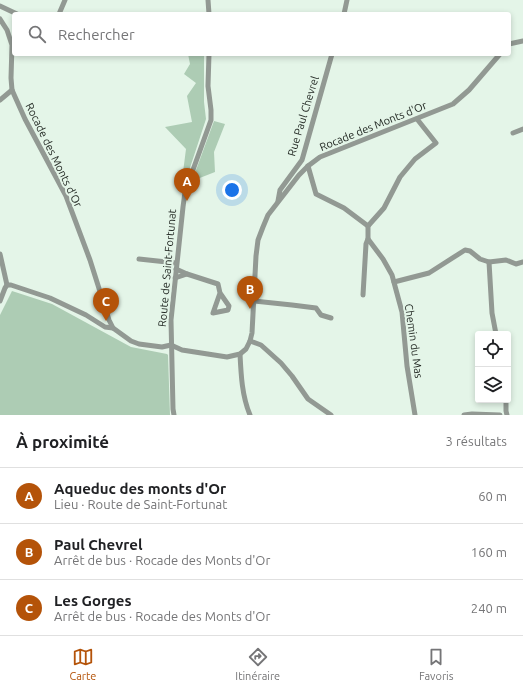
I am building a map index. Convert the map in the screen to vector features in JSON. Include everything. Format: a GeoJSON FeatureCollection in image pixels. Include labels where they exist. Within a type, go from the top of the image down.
{"type":"FeatureCollection","features":[{"type":"Feature","properties":{"kind":"street"},"geometry":{"type":"LineString","coordinates":[[60,12],[65,0]]}},
{"type":"Feature","properties":{"kind":"street"},"geometry":{"type":"LineString","coordinates":[[208,0],[208,12]]}},
{"type":"Feature","properties":{"kind":"street"},"geometry":{"type":"LineString","coordinates":[[344,12],[347,0]]}},
{"type":"Feature","properties":{"kind":"street"},"geometry":{"type":"LineString","coordinates":[[0,6],[13,12]]}},
{"type":"Feature","properties":{"kind":"street","name":"Rocade des Monts d'Or"},"geometry":{"type":"LineString","coordinates":[[0,19],[7,30],[12,45],[12,90],[25,119],[66,196],[113,328]]}},
{"type":"Feature","properties":{"kind":"street"},"geometry":{"type":"LineString","coordinates":[[511,44],[523,41]]}},
{"type":"Feature","properties":{"kind":"street","name":"Route de Saint-Fortunat"},"geometry":{"type":"LineString","coordinates":[[174,415],[171,320],[176,266],[185,192],[211,120],[208,86],[209,56]]}},
{"type":"Feature","properties":{"kind":"street","name":"Rue Paul Chevrel"},"geometry":{"type":"LineString","coordinates":[[278,202],[280,190],[302,160],[331,56]]}},
{"type":"Feature","properties":{"kind":"street","name":"Rocade des Monts d'Or"},"geometry":{"type":"LineString","coordinates":[[250,341],[252,333],[258,240],[268,215],[299,175],[320,157],[453,104],[469,90],[498,56]]}},
{"type":"Feature","properties":{"kind":"street"},"geometry":{"type":"LineString","coordinates":[[0,100],[12,90]]}},
{"type":"Feature","properties":{"kind":"street"},"geometry":{"type":"LineString","coordinates":[[363,295],[368,226],[384,208],[400,177],[414,159],[436,143],[417,119]]}},
{"type":"Feature","properties":{"kind":"street"},"geometry":{"type":"LineString","coordinates":[[513,133],[523,129]]}},
{"type":"Feature","properties":{"kind":"street"},"geometry":{"type":"LineString","coordinates":[[308,166],[316,194],[344,208],[368,226]]}},
{"type":"Feature","properties":{"kind":"street","name":"Chemin du Mas"},"geometry":{"type":"LineString","coordinates":[[368,239],[383,259],[392,275],[394,282],[402,312],[407,366],[415,415]]}},
{"type":"Feature","properties":{"kind":"street"},"geometry":{"type":"LineString","coordinates":[[394,282],[429,273],[465,250],[470,251],[480,259],[489,262],[506,260],[516,264],[523,262]]}},
{"type":"Feature","properties":{"kind":"street"},"geometry":{"type":"LineString","coordinates":[[0,254],[7,285],[4,288],[0,301]]}},
{"type":"Feature","properties":{"kind":"street"},"geometry":{"type":"LineString","coordinates":[[139,259],[176,266],[187,274],[218,284],[220,293]]}},
{"type":"Feature","properties":{"kind":"street"},"geometry":{"type":"LineString","coordinates":[[489,262],[492,313],[495,331]]}},
{"type":"Feature","properties":{"kind":"street"},"geometry":{"type":"LineString","coordinates":[[175,278],[187,274]]}},
{"type":"Feature","properties":{"kind":"street"},"geometry":{"type":"LineString","coordinates":[[7,285],[50,298],[86,315],[105,327],[113,328],[131,341],[139,344],[162,347],[171,345],[182,350],[227,357],[240,354],[246,349],[250,341],[261,344],[281,363],[308,399],[331,415]]}},
{"type":"Feature","properties":{"kind":"street"},"geometry":{"type":"LineString","coordinates":[[253,301],[292,304],[316,308],[321,315],[330,318]]}},
{"type":"Feature","properties":{"kind":"street"},"geometry":{"type":"LineString","coordinates":[[240,354],[244,398],[250,415]]}},
{"type":"Feature","properties":{"kind":"street"},"geometry":{"type":"LineString","coordinates":[[506,403],[507,415]]}},
{"type":"Feature","properties":{"kind":"street"},"geometry":{"type":"LineString","coordinates":[[464,415],[500,415]]}},
{"type":"Feature","properties":{"kind":"green space"},"geometry":{"type":"Polygon","coordinates":[[[188,56],[204,56],[204,102],[206,119],[186,180],[182,180],[186,149],[165,127],[192,122],[187,96],[196,83],[184,74],[190,64],[188,56]]]}},
{"type":"Feature","properties":{"kind":"green space"},"geometry":{"type":"Polygon","coordinates":[[[214,121],[225,124],[214,152],[215,172],[192,181],[214,121]]]}},
{"type":"Feature","properties":{"kind":"green space"},"geometry":{"type":"Polygon","coordinates":[[[12,291],[52,304],[131,347],[167,354],[170,415],[0,415],[0,315],[12,291]]]}},
{"type":"Feature","properties":{"kind":"place","name":"Aqueduc des monts d'Or"},"geometry":{"type":"Point","coordinates":[187,201]}},
{"type":"Feature","properties":{"kind":"place","name":"Paul Chevrel"},"geometry":{"type":"Point","coordinates":[250,309]}},
{"type":"Feature","properties":{"kind":"place","name":"Les Gorges"},"geometry":{"type":"Point","coordinates":[106,321]}}]}
